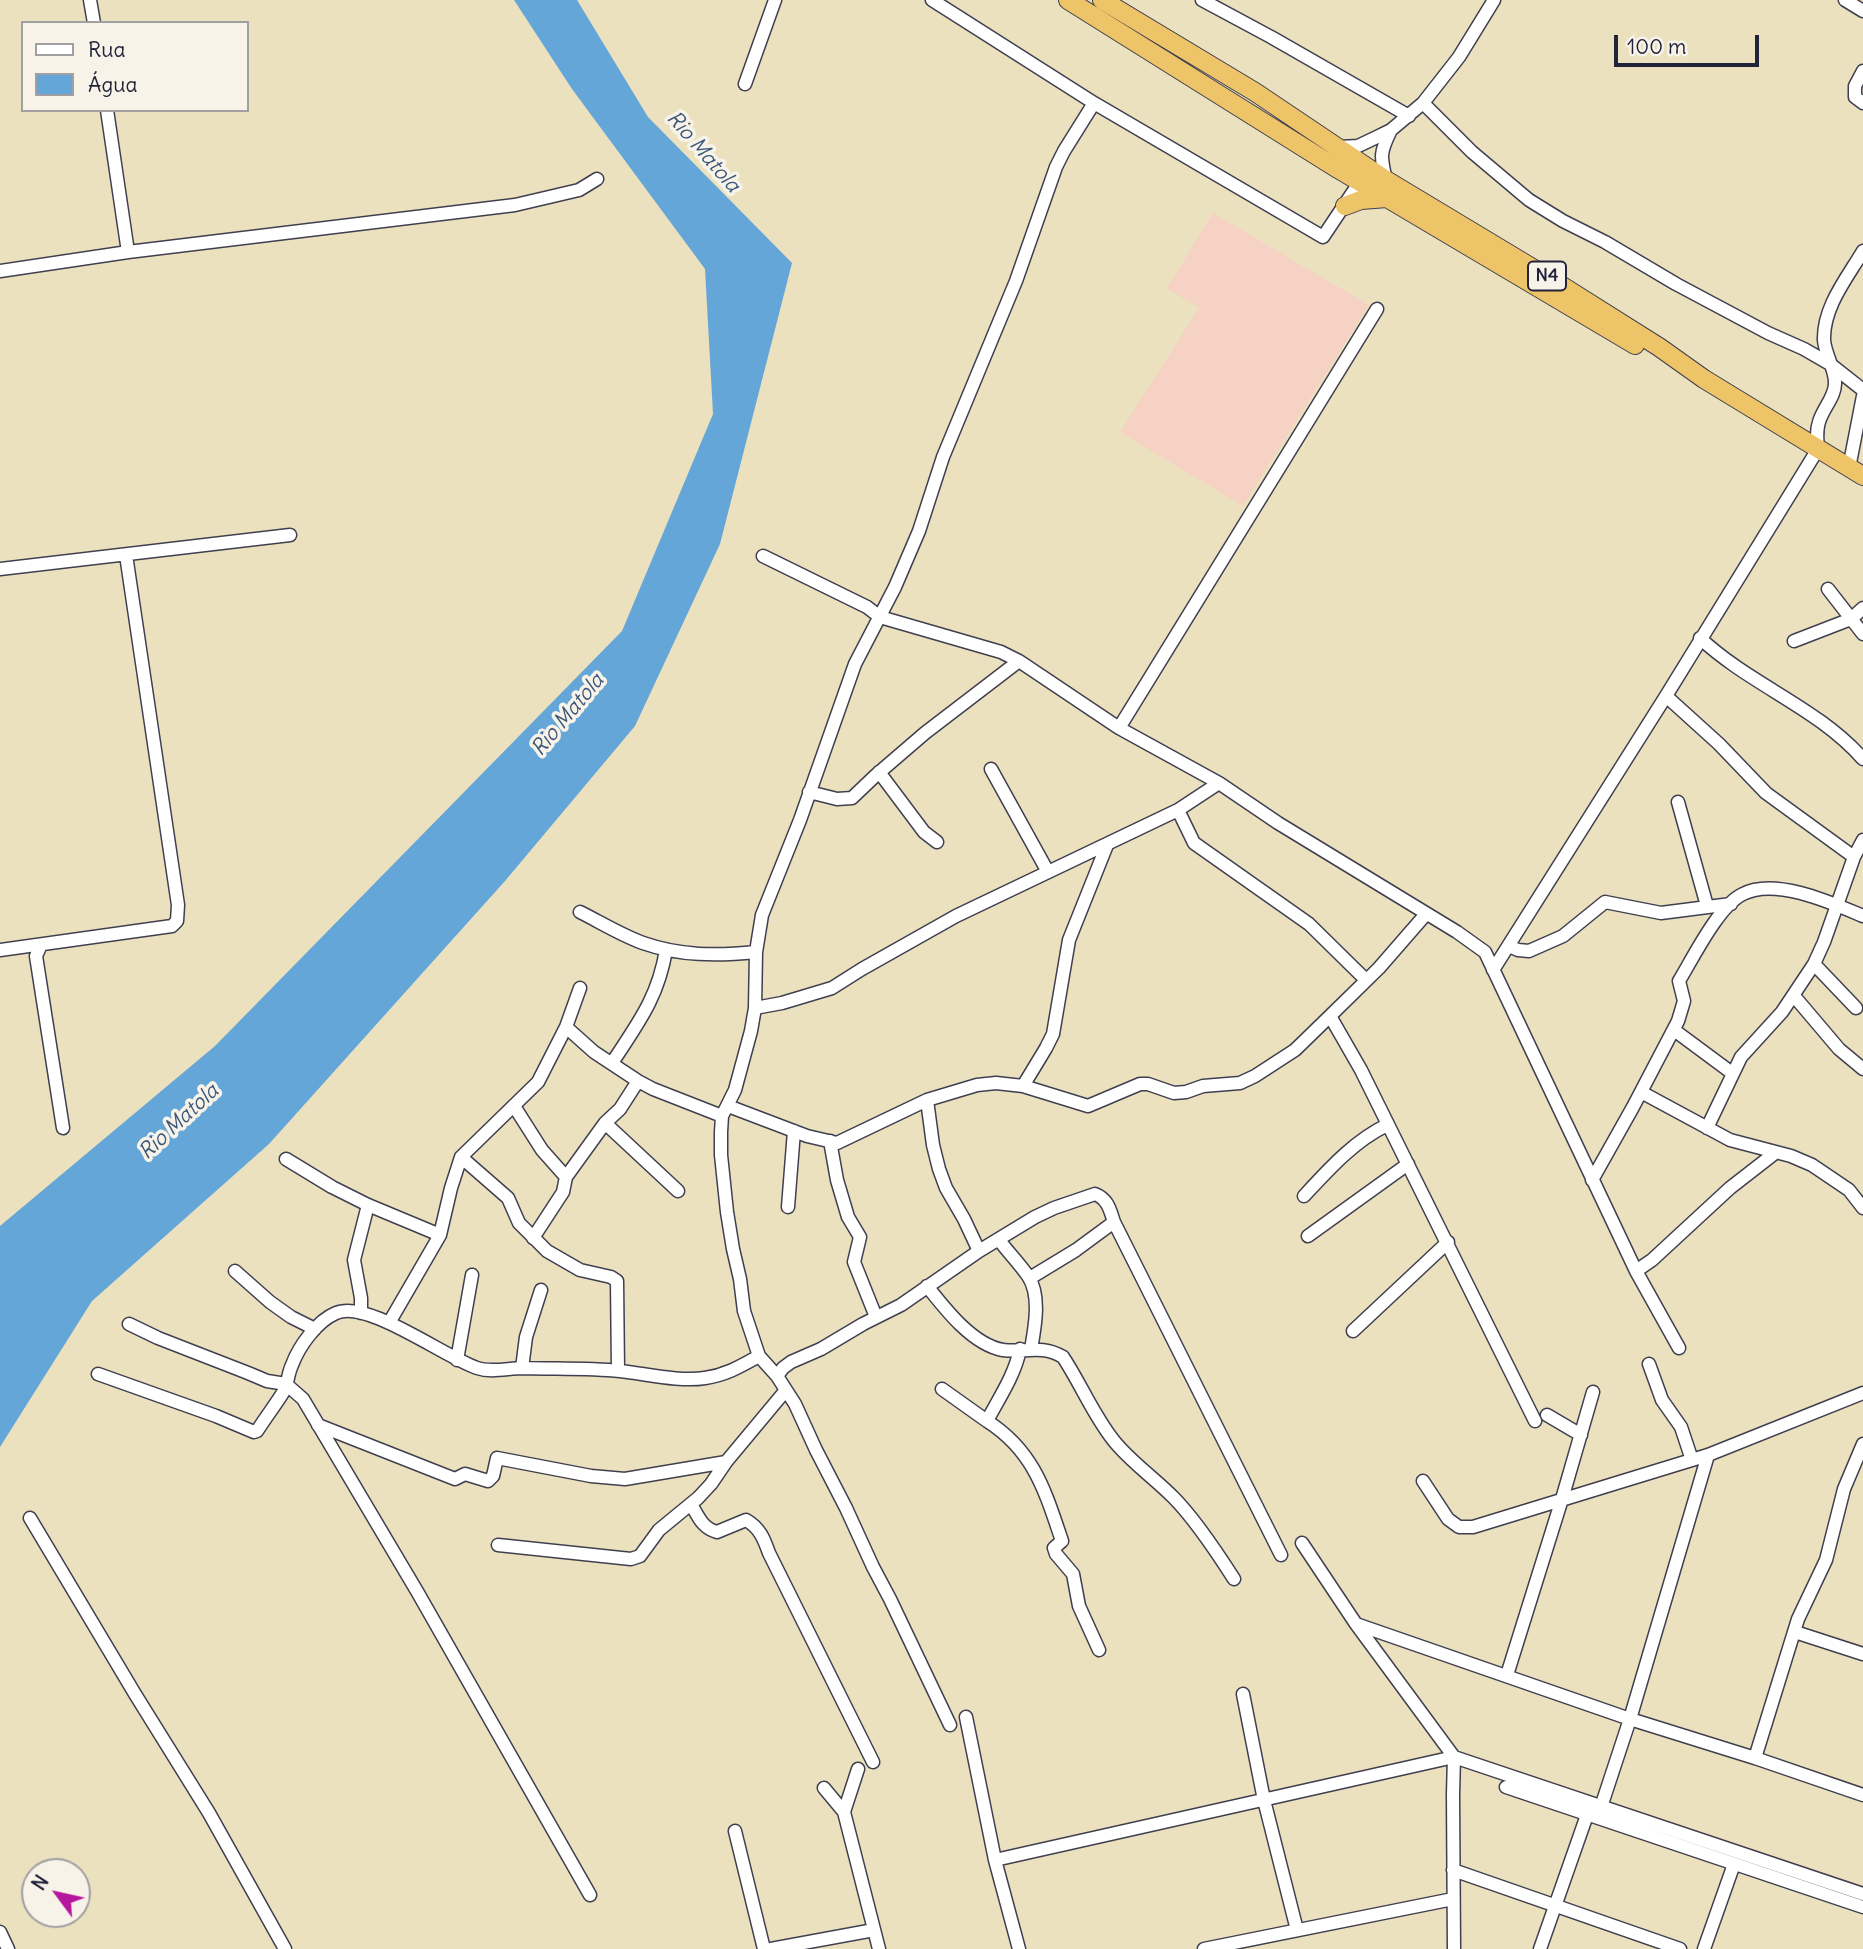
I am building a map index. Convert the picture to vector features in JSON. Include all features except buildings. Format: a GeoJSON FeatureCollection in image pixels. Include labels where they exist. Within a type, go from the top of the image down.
{"type":"FeatureCollection","features":[{"type":"Feature","properties":{"kind":"highway","name":"N4"},"geometry":{"type":"LineString","coordinates":[[1102,0],[1255,92],[1339,147],[1364,175],[1653,356],[1704,379],[1856,472]]}},
{"type":"Feature","properties":{"kind":"highway","name":"N4"},"geometry":{"type":"LineString","coordinates":[[1074,3],[1338,169],[1364,175]]}},
{"type":"Feature","properties":{"kind":"highway"},"geometry":{"type":"LineString","coordinates":[[1338,169],[1343,191],[1343,208],[1387,189]]}},
{"type":"Feature","properties":{"kind":"street"},"geometry":{"type":"LineString","coordinates":[[90,0],[94,21]]}},
{"type":"Feature","properties":{"kind":"street"},"geometry":{"type":"LineString","coordinates":[[745,83],[775,0]]}},
{"type":"Feature","properties":{"kind":"street"},"geometry":{"type":"LineString","coordinates":[[932,0],[1094,103],[1323,237],[1364,175]]}},
{"type":"Feature","properties":{"kind":"street"},"geometry":{"type":"LineString","coordinates":[[1202,0],[1409,116]]}},
{"type":"Feature","properties":{"kind":"street"},"geometry":{"type":"LineString","coordinates":[[1339,147],[1358,146],[1391,130],[1423,103],[1459,57],[1494,0]]}},
{"type":"Feature","properties":{"kind":"street"},"geometry":{"type":"LineString","coordinates":[[1845,0],[1863,11]]}},
{"type":"Feature","properties":{"kind":"street"},"geometry":{"type":"LineString","coordinates":[[1863,71],[1855,86],[1855,97],[1863,103]]}},
{"type":"Feature","properties":{"kind":"street"},"geometry":{"type":"LineString","coordinates":[[950,1725],[795,1404],[777,1376],[759,1356],[744,1311],[727,1212],[721,1155],[725,1111],[735,1090],[755,1008],[755,952],[762,915],[855,664],[880,617],[919,530],[943,457],[1016,281],[1056,167],[1094,103]]}},
{"type":"Feature","properties":{"kind":"street"},"geometry":{"type":"LineString","coordinates":[[1423,103],[1478,157],[1529,200],[1676,284],[1804,349],[1830,364],[1863,390]]}},
{"type":"Feature","properties":{"kind":"street"},"geometry":{"type":"LineString","coordinates":[[107,112],[128,252]]}},
{"type":"Feature","properties":{"kind":"street"},"geometry":{"type":"LineString","coordinates":[[1387,189],[1380,159],[1391,130]]}},
{"type":"Feature","properties":{"kind":"street"},"geometry":{"type":"LineString","coordinates":[[0,271],[128,252],[515,205],[579,190],[597,179]]}},
{"type":"Feature","properties":{"kind":"street"},"geometry":{"type":"LineString","coordinates":[[1493,970],[1818,449],[1819,420],[1834,392],[1835,381],[1824,342],[1828,312],[1863,251]]}},
{"type":"Feature","properties":{"kind":"street"},"geometry":{"type":"LineString","coordinates":[[1119,728],[1377,309]]}},
{"type":"Feature","properties":{"kind":"street"},"geometry":{"type":"LineString","coordinates":[[1856,472],[1863,396]]}},
{"type":"Feature","properties":{"kind":"street"},"geometry":{"type":"LineString","coordinates":[[0,569],[290,535]]}},
{"type":"Feature","properties":{"kind":"street"},"geometry":{"type":"LineString","coordinates":[[0,950],[172,926],[177,921],[178,905],[126,555]]}},
{"type":"Feature","properties":{"kind":"street"},"geometry":{"type":"LineString","coordinates":[[763,556],[867,607],[880,617],[1002,652],[1019,661],[1119,728],[1219,783],[1485,952],[1636,1271],[1679,1348]]}},
{"type":"Feature","properties":{"kind":"street"},"geometry":{"type":"LineString","coordinates":[[1828,589],[1863,634]]}},
{"type":"Feature","properties":{"kind":"street"},"geometry":{"type":"LineString","coordinates":[[1794,641],[1851,619],[1863,608]]}},
{"type":"Feature","properties":{"kind":"street"},"geometry":{"type":"LineString","coordinates":[[1700,638],[1731,665],[1822,721],[1863,759]]}},
{"type":"Feature","properties":{"kind":"street"},"geometry":{"type":"LineString","coordinates":[[809,792],[837,799],[852,798],[925,733],[1019,661]]}},
{"type":"Feature","properties":{"kind":"street"},"geometry":{"type":"LineString","coordinates":[[1666,696],[1719,744],[1766,793],[1854,857]]}},
{"type":"Feature","properties":{"kind":"street"},"geometry":{"type":"LineString","coordinates":[[991,768],[1048,872]]}},
{"type":"Feature","properties":{"kind":"street"},"geometry":{"type":"LineString","coordinates":[[879,772],[924,832],[937,842]]}},
{"type":"Feature","properties":{"kind":"street"},"geometry":{"type":"LineString","coordinates":[[755,1008],[832,988],[957,916],[1178,810],[1219,783]]}},
{"type":"Feature","properties":{"kind":"street"},"geometry":{"type":"LineString","coordinates":[[1678,802],[1707,906]]}},
{"type":"Feature","properties":{"kind":"street"},"geometry":{"type":"LineString","coordinates":[[1178,810],[1194,842],[1309,924],[1366,981]]}},
{"type":"Feature","properties":{"kind":"street"},"geometry":{"type":"LineString","coordinates":[[1707,1128],[1741,1056],[1782,1012],[1814,964],[1854,857],[1863,840]]}},
{"type":"Feature","properties":{"kind":"street"},"geometry":{"type":"LineString","coordinates":[[1023,1086],[1053,1034],[1069,940],[1107,845]]}},
{"type":"Feature","properties":{"kind":"street"},"geometry":{"type":"LineString","coordinates":[[1592,1180],[1674,1030],[1684,1001],[1679,981],[1714,923],[1740,894],[1766,888],[1800,893],[1863,916]]}},
{"type":"Feature","properties":{"kind":"street"},"geometry":{"type":"LineString","coordinates":[[1509,946],[1529,951],[1563,936],[1605,902],[1661,913],[1731,904]]}},
{"type":"Feature","properties":{"kind":"street"},"geometry":{"type":"LineString","coordinates":[[580,912],[640,942],[666,950],[689,954],[755,952]]}},
{"type":"Feature","properties":{"kind":"street"},"geometry":{"type":"LineString","coordinates":[[566,1027],[594,1052],[653,1089],[837,1143],[927,1100],[977,1085],[996,1083],[1023,1086],[1088,1106],[1140,1084],[1174,1093],[1203,1086],[1240,1083],[1294,1050],[1379,968],[1426,914]]}},
{"type":"Feature","properties":{"kind":"street"},"geometry":{"type":"LineString","coordinates":[[41,945],[36,956],[64,1128]]}},
{"type":"Feature","properties":{"kind":"street"},"geometry":{"type":"LineString","coordinates":[[612,1063],[653,997],[666,950]]}},
{"type":"Feature","properties":{"kind":"street"},"geometry":{"type":"LineString","coordinates":[[1814,964],[1856,1008]]}},
{"type":"Feature","properties":{"kind":"street"},"geometry":{"type":"LineString","coordinates":[[389,1323],[440,1235],[461,1157],[538,1082],[566,1027],[580,988]]}},
{"type":"Feature","properties":{"kind":"street"},"geometry":{"type":"LineString","coordinates":[[1794,996],[1839,1049],[1863,1069]]}},
{"type":"Feature","properties":{"kind":"street"},"geometry":{"type":"LineString","coordinates":[[1330,1016],[1361,1070],[1387,1125],[1541,1418],[1581,1435]]}},
{"type":"Feature","properties":{"kind":"street"},"geometry":{"type":"LineString","coordinates":[[1674,1030],[1732,1073]]}},
{"type":"Feature","properties":{"kind":"street"},"geometry":{"type":"LineString","coordinates":[[533,1238],[563,1192],[566,1177],[605,1122],[620,1109],[638,1081]]}},
{"type":"Feature","properties":{"kind":"street"},"geometry":{"type":"LineString","coordinates":[[1641,1092],[1730,1140],[1791,1156],[1812,1165],[1849,1190],[1863,1208]]}},
{"type":"Feature","properties":{"kind":"street"},"geometry":{"type":"LineString","coordinates":[[927,1100],[939,1169],[979,1251]]}},
{"type":"Feature","properties":{"kind":"street"},"geometry":{"type":"LineString","coordinates":[[514,1107],[542,1150],[566,1177]]}},
{"type":"Feature","properties":{"kind":"street"},"geometry":{"type":"LineString","coordinates":[[605,1122],[678,1191]]}},
{"type":"Feature","properties":{"kind":"street"},"geometry":{"type":"LineString","coordinates":[[1304,1196],[1342,1157],[1374,1131],[1387,1125]]}},
{"type":"Feature","properties":{"kind":"street"},"geometry":{"type":"LineString","coordinates":[[788,1207],[793,1131]]}},
{"type":"Feature","properties":{"kind":"street"},"geometry":{"type":"LineString","coordinates":[[830,1141],[837,1180],[848,1217],[860,1237],[854,1262],[876,1317]]}},
{"type":"Feature","properties":{"kind":"street"},"geometry":{"type":"LineString","coordinates":[[1636,1271],[1652,1260],[1730,1188],[1775,1153]]}},
{"type":"Feature","properties":{"kind":"street"},"geometry":{"type":"LineString","coordinates":[[461,1157],[508,1198],[519,1223],[547,1251],[580,1270],[611,1277],[617,1281],[618,1371]]}},
{"type":"Feature","properties":{"kind":"street"},"geometry":{"type":"LineString","coordinates":[[286,1159],[368,1205],[440,1235]]}},
{"type":"Feature","properties":{"kind":"street"},"geometry":{"type":"LineString","coordinates":[[1308,1236],[1408,1164]]}},
{"type":"Feature","properties":{"kind":"street"},"geometry":{"type":"LineString","coordinates":[[777,1376],[792,1362],[901,1305],[1015,1229],[1054,1208],[1095,1194],[1107,1202],[1114,1222],[1282,1555]]}},
{"type":"Feature","properties":{"kind":"street"},"geometry":{"type":"LineString","coordinates":[[361,1313],[354,1260],[368,1205]]}},
{"type":"Feature","properties":{"kind":"street"},"geometry":{"type":"LineString","coordinates":[[1030,1278],[1076,1250],[1114,1222]]}},
{"type":"Feature","properties":{"kind":"street"},"geometry":{"type":"LineString","coordinates":[[987,1421],[1035,1330],[1035,1308],[1030,1278],[999,1240]]}},
{"type":"Feature","properties":{"kind":"street"},"geometry":{"type":"LineString","coordinates":[[1353,1331],[1448,1242]]}},
{"type":"Feature","properties":{"kind":"street"},"geometry":{"type":"LineString","coordinates":[[235,1271],[270,1302],[315,1329]]}},
{"type":"Feature","properties":{"kind":"street"},"geometry":{"type":"LineString","coordinates":[[457,1360],[472,1275]]}},
{"type":"Feature","properties":{"kind":"street"},"geometry":{"type":"LineString","coordinates":[[927,1286],[974,1337],[996,1348],[1054,1352],[1063,1357],[1113,1440],[1133,1462],[1175,1498],[1234,1579]]}},
{"type":"Feature","properties":{"kind":"street"},"geometry":{"type":"LineString","coordinates":[[522,1368],[526,1336],[541,1290]]}},
{"type":"Feature","properties":{"kind":"street"},"geometry":{"type":"LineString","coordinates":[[99,1374],[216,1416],[250,1432],[257,1431],[286,1384],[301,1348],[315,1329],[336,1312],[361,1313],[389,1323],[457,1360],[479,1369],[494,1371],[522,1368],[618,1371],[703,1379],[734,1371],[759,1356]]}},
{"type":"Feature","properties":{"kind":"street"},"geometry":{"type":"LineString","coordinates":[[129,1324],[267,1381],[286,1384],[303,1399],[418,1593],[590,1895]]}},
{"type":"Feature","properties":{"kind":"street"},"geometry":{"type":"LineString","coordinates":[[1649,1364],[1662,1400],[1681,1427],[1692,1460]]}},
{"type":"Feature","properties":{"kind":"street"},"geometry":{"type":"LineString","coordinates":[[942,1389],[987,1421],[1027,1456],[1039,1478],[1062,1541],[1054,1548],[1056,1554],[1073,1574],[1079,1605],[1099,1650]]}},
{"type":"Feature","properties":{"kind":"street"},"geometry":{"type":"LineString","coordinates":[[498,1545],[631,1559],[640,1556],[659,1530],[712,1484],[726,1462],[786,1390]]}},
{"type":"Feature","properties":{"kind":"street"},"geometry":{"type":"LineString","coordinates":[[1507,1675],[1593,1392]]}},
{"type":"Feature","properties":{"kind":"street"},"geometry":{"type":"LineString","coordinates":[[1423,1481],[1448,1519],[1459,1527],[1473,1527],[1708,1455],[1863,1393]]}},
{"type":"Feature","properties":{"kind":"street"},"geometry":{"type":"LineString","coordinates":[[318,1425],[454,1479],[465,1474],[488,1481],[493,1476],[496,1458],[591,1476],[625,1479],[726,1462]]}},
{"type":"Feature","properties":{"kind":"street"},"geometry":{"type":"LineString","coordinates":[[1755,1758],[1798,1619],[1826,1560],[1844,1489],[1863,1444]]}},
{"type":"Feature","properties":{"kind":"street"},"geometry":{"type":"LineString","coordinates":[[1601,1807],[1630,1719],[1708,1455]]}},
{"type":"Feature","properties":{"kind":"street"},"geometry":{"type":"LineString","coordinates":[[691,1504],[709,1530],[717,1532],[746,1520],[762,1533],[769,1553],[873,1762]]}},
{"type":"Feature","properties":{"kind":"street"},"geometry":{"type":"LineString","coordinates":[[30,1518],[209,1813],[285,1949]]}},
{"type":"Feature","properties":{"kind":"street"},"geometry":{"type":"LineString","coordinates":[[1302,1543],[1356,1623],[1454,1757],[1454,1949]]}},
{"type":"Feature","properties":{"kind":"street"},"geometry":{"type":"LineString","coordinates":[[1356,1623],[1630,1719],[1863,1795]]}},
{"type":"Feature","properties":{"kind":"street"},"geometry":{"type":"LineString","coordinates":[[1795,1632],[1863,1654]]}},
{"type":"Feature","properties":{"kind":"street"},"geometry":{"type":"LineString","coordinates":[[1243,1694],[1264,1800],[1297,1930]]}},
{"type":"Feature","properties":{"kind":"street"},"geometry":{"type":"LineString","coordinates":[[966,1717],[995,1860],[1019,1949]]}},
{"type":"Feature","properties":{"kind":"street"},"geometry":{"type":"LineString","coordinates":[[995,1860],[1454,1757],[1863,1894]]}},
{"type":"Feature","properties":{"kind":"street"},"geometry":{"type":"LineString","coordinates":[[844,1812],[859,1769]]}},
{"type":"Feature","properties":{"kind":"street"},"geometry":{"type":"LineString","coordinates":[[1506,1787],[1863,1907]]}},
{"type":"Feature","properties":{"kind":"street"},"geometry":{"type":"LineString","coordinates":[[824,1788],[844,1812],[879,1949]]}},
{"type":"Feature","properties":{"kind":"street"},"geometry":{"type":"LineString","coordinates":[[1539,1949],[1587,1815]]}},
{"type":"Feature","properties":{"kind":"street"},"geometry":{"type":"LineString","coordinates":[[735,1831],[764,1949]]}},
{"type":"Feature","properties":{"kind":"street"},"geometry":{"type":"LineString","coordinates":[[1704,1949],[1734,1864]]}},
{"type":"Feature","properties":{"kind":"street"},"geometry":{"type":"LineString","coordinates":[[1453,1870],[1680,1949]]}},
{"type":"Feature","properties":{"kind":"street"},"geometry":{"type":"LineString","coordinates":[[1204,1949],[1453,1899]]}},
{"type":"Feature","properties":{"kind":"street"},"geometry":{"type":"LineString","coordinates":[[771,1949],[874,1930]]}},
{"type":"Feature","properties":{"kind":"street"},"geometry":{"type":"LineString","coordinates":[[0,1932],[8,1949]]}},
{"type":"Feature","properties":{"kind":"shaded area"},"geometry":{"type":"Polygon","coordinates":[[[1213,213],[1369,305],[1243,506],[1120,432],[1199,308],[1167,288],[1213,213]]]}},
{"type":"Feature","properties":{"kind":"water","name":"Rio Matola"},"geometry":{"type":"Polygon","coordinates":[[[514,0],[577,0],[648,117],[792,263],[720,544],[635,726],[505,881],[269,1144],[92,1301],[0,1447],[0,1226],[215,1046],[622,631],[713,414],[705,269],[572,89],[514,0]]]}}]}
